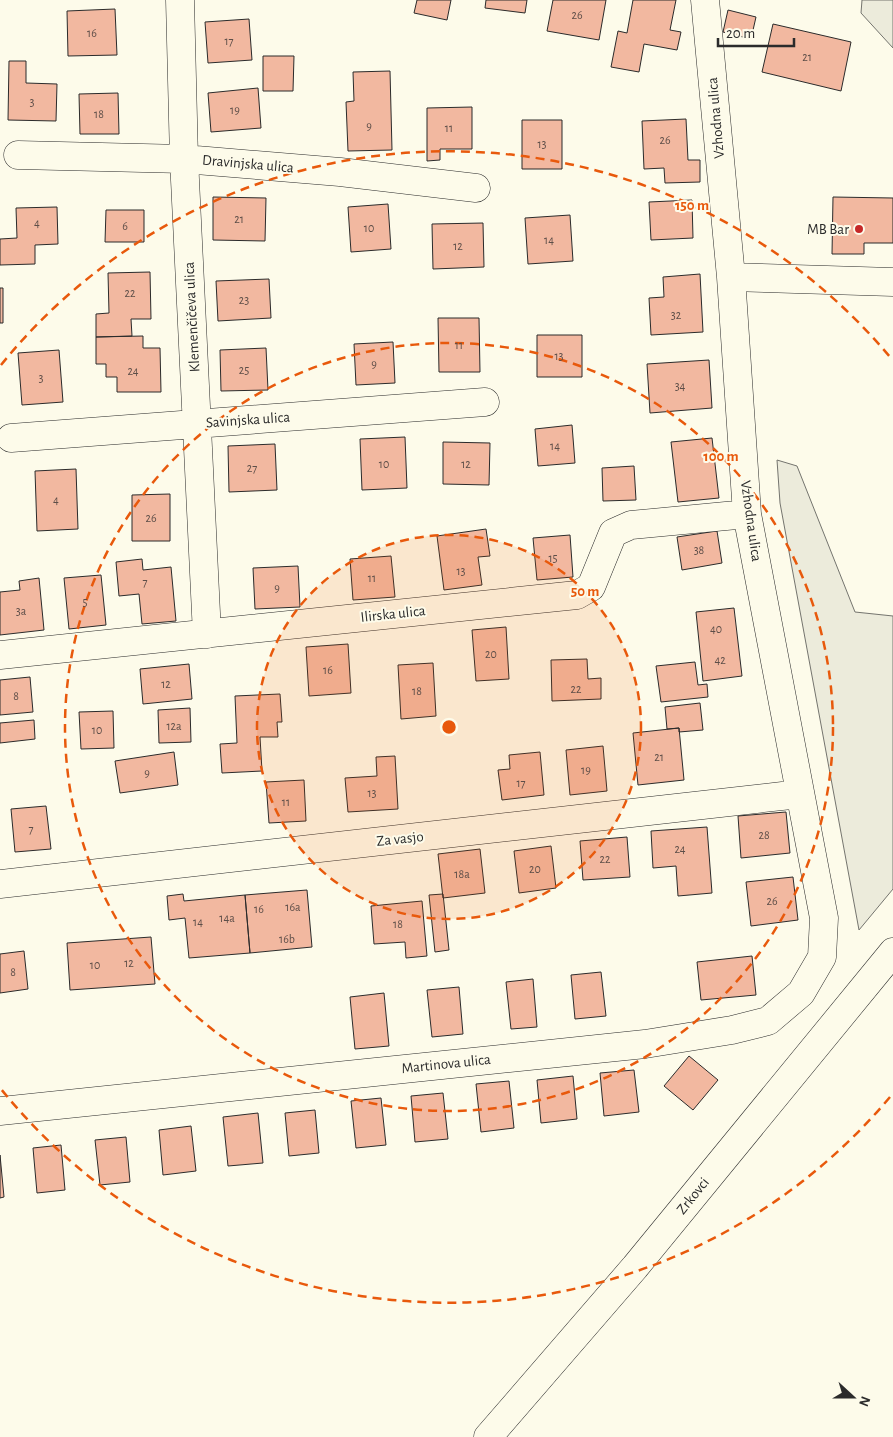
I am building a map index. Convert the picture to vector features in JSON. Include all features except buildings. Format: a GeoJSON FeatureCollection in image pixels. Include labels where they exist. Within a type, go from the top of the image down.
{"type":"FeatureCollection","features":[{"type":"Feature","properties":{"kind":"street","name":"Klemenčičeva ulica"},"geometry":{"type":"LineString","coordinates":[[180,0],[184,159],[207,634]]}},
{"type":"Feature","properties":{"kind":"street","name":"Vzhodna ulica"},"geometry":{"type":"LineString","coordinates":[[705,0],[731,277],[747,514],[824,918]]}},
{"type":"Feature","properties":{"kind":"street","name":"Dravinjska ulica"},"geometry":{"type":"LineString","coordinates":[[18,155],[184,159],[340,172],[476,188]]}},
{"type":"Feature","properties":{"kind":"street"},"geometry":{"type":"LineString","coordinates":[[731,277],[893,282]]}},
{"type":"Feature","properties":{"kind":"street","name":"Savinjska ulica"},"geometry":{"type":"LineString","coordinates":[[11,438],[485,402]]}},
{"type":"Feature","properties":{"kind":"street","name":"Ilirska ulica"},"geometry":{"type":"LineString","coordinates":[[0,655],[577,595],[591,587],[613,533],[631,525],[747,514]]}},
{"type":"Feature","properties":{"kind":"street","name":"Za vasjo"},"geometry":{"type":"LineString","coordinates":[[0,884],[800,794]]}},
{"type":"Feature","properties":{"kind":"street","name":"Martinova ulica"},"geometry":{"type":"LineString","coordinates":[[0,1111],[645,1044],[732,1030],[768,1021],[801,993],[822,957],[824,918]]}},
{"type":"Feature","properties":{"kind":"street","name":"Zrkovci"},"geometry":{"type":"LineString","coordinates":[[488,1437],[608,1299],[893,952]]}},
{"type":"Feature","properties":{"kind":"shaded area"},"geometry":{"type":"Polygon","coordinates":[[[862,0],[893,0],[893,48],[861,13],[862,0]]]}},
{"type":"Feature","properties":{"kind":"shaded area"},"geometry":{"type":"Polygon","coordinates":[[[777,460],[797,466],[855,612],[893,616],[893,889],[859,930],[780,503],[777,460]]]}},
{"type":"Feature","properties":{"kind":"place","name":"MB Bar"},"geometry":{"type":"Point","coordinates":[859,229]}}]}
